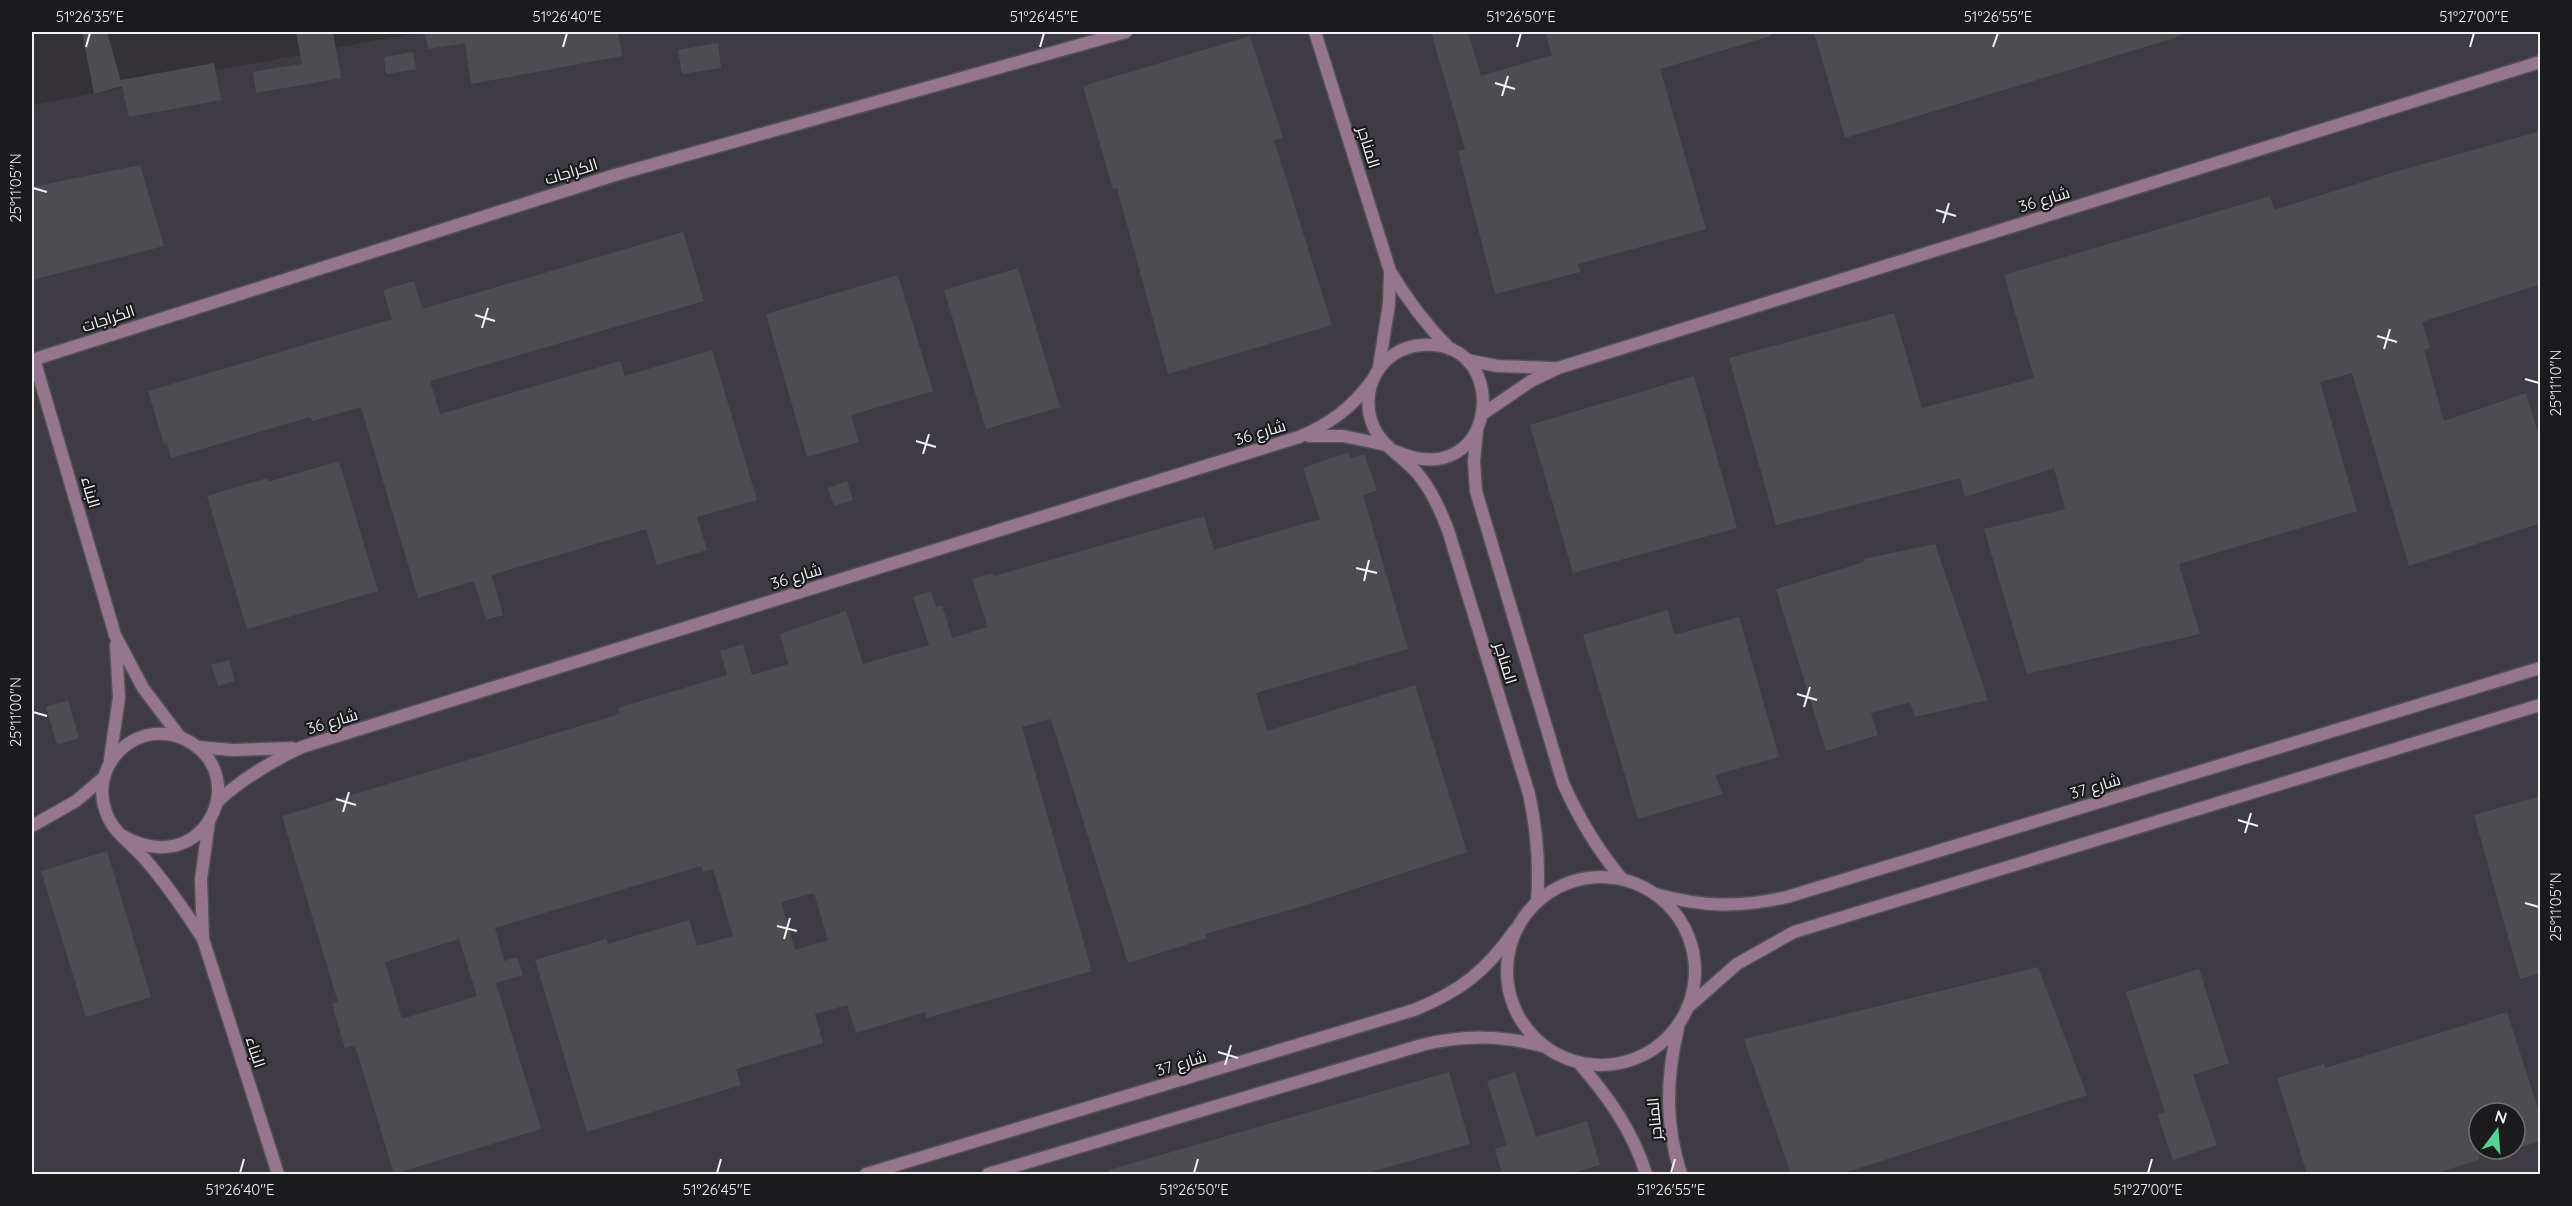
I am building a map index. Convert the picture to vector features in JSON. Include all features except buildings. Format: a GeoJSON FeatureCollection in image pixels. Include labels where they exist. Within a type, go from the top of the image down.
{"type":"FeatureCollection","features":[{"type":"Feature","properties":{"kind":"street","name":"الكراجات"},"geometry":{"type":"LineString","coordinates":[[33,359],[604,178],[1126,32]]}},
{"type":"Feature","properties":{"kind":"street","name":"المناجر"},"geometry":{"type":"LineString","coordinates":[[1316,32],[1390,272],[1428,326],[1451,350]]}},
{"type":"Feature","properties":{"kind":"street","name":"شارع 36"},"geometry":{"type":"LineString","coordinates":[[1484,413],[1523,386],[1558,369],[2541,62]]}},
{"type":"Feature","properties":{"kind":"street","name":"المناجر"},"geometry":{"type":"LineString","coordinates":[[1376,373],[1389,304],[1390,272]]}},
{"type":"Feature","properties":{"kind":"street"},"geometry":{"type":"LineString","coordinates":[[1432,344],[1451,350],[1467,360],[1478,376],[1484,394],[1484,413],[1477,431],[1458,451],[1431,460],[1412,459],[1390,448],[1375,430],[1369,414],[1368,396],[1376,373],[1394,354],[1412,346],[1432,344]]}},
{"type":"Feature","properties":{"kind":"street","name":"البناء"},"geometry":{"type":"LineString","coordinates":[[33,359],[116,634],[143,688],[180,736]]}},
{"type":"Feature","properties":{"kind":"street","name":"شارع 36"},"geometry":{"type":"LineString","coordinates":[[1467,360],[1497,366],[1558,369]]}},
{"type":"Feature","properties":{"kind":"street","name":"شارع 36"},"geometry":{"type":"LineString","coordinates":[[217,802],[242,780],[271,761],[302,747],[1299,437],[1333,420],[1349,408],[1376,373]]}},
{"type":"Feature","properties":{"kind":"street","name":"المناجر"},"geometry":{"type":"LineString","coordinates":[[1477,431],[1474,461],[1476,491],[1563,783],[1578,818],[1598,850],[1622,879]]}},
{"type":"Feature","properties":{"kind":"street","name":"شارع 36"},"geometry":{"type":"LineString","coordinates":[[1299,437],[1343,436],[1390,448]]}},
{"type":"Feature","properties":{"kind":"street","name":"المناجر"},"geometry":{"type":"LineString","coordinates":[[1390,448],[1418,474],[1436,501],[1448,530],[1529,794],[1537,829],[1539,866],[1537,901]]}},
{"type":"Feature","properties":{"kind":"street","name":"البناء"},"geometry":{"type":"LineString","coordinates":[[110,761],[119,698],[116,634]]}},
{"type":"Feature","properties":{"kind":"street","name":"شارع 37"},"geometry":{"type":"LineString","coordinates":[[1655,894],[1687,903],[1721,906],[1754,904],[1787,897],[2541,668]]}},
{"type":"Feature","properties":{"kind":"street"},"geometry":{"type":"LineString","coordinates":[[1687,1008],[1737,964],[1794,932],[2541,705]]}},
{"type":"Feature","properties":{"kind":"street"},"geometry":{"type":"LineString","coordinates":[[160,733],[180,736],[198,747],[211,763],[217,782],[217,802],[210,821],[196,836],[178,846],[158,849],[139,845],[121,835],[108,819],[102,800],[102,779],[110,761],[123,746],[140,736],[160,733]]}},
{"type":"Feature","properties":{"kind":"street","name":"شارع 36"},"geometry":{"type":"LineString","coordinates":[[198,747],[256,750],[302,747]]}},
{"type":"Feature","properties":{"kind":"street"},"geometry":{"type":"LineString","coordinates":[[32,826],[76,801],[102,779]]}},
{"type":"Feature","properties":{"kind":"street","name":"البناء"},"geometry":{"type":"LineString","coordinates":[[210,821],[201,879],[203,939],[278,1174]]}},
{"type":"Feature","properties":{"kind":"street","name":"البناء"},"geometry":{"type":"LineString","coordinates":[[121,835],[165,884],[203,939]]}},
{"type":"Feature","properties":{"kind":"street"},"geometry":{"type":"LineString","coordinates":[[988,1174],[1432,1042],[1483,1036],[1514,1039],[1544,1046],[1578,1062],[1616,1064],[1634,1059],[1667,1039],[1679,1024],[1687,1008],[1695,972],[1691,946],[1680,921],[1655,894],[1622,879],[1586,878],[1551,890],[1537,901],[1515,930],[1508,957],[1507,984],[1519,1019],[1544,1046]]}},
{"type":"Feature","properties":{"kind":"street","name":"شارع 37"},"geometry":{"type":"LineString","coordinates":[[866,1174],[1414,1010],[1444,998],[1472,980],[1496,957],[1515,930]]}},
{"type":"Feature","properties":{"kind":"street","name":"المناجر"},"geometry":{"type":"LineString","coordinates":[[1679,1024],[1670,1060],[1667,1097],[1670,1134],[1681,1174]]}},
{"type":"Feature","properties":{"kind":"street","name":"المناجر"},"geometry":{"type":"LineString","coordinates":[[1578,1062],[1617,1112],[1646,1174]]}},
{"type":"Feature","properties":{"kind":"shaded area"},"geometry":{"type":"Polygon","coordinates":[[[422,32],[2540,32],[2540,1174],[32,1174],[32,105],[422,32]]]}}]}
